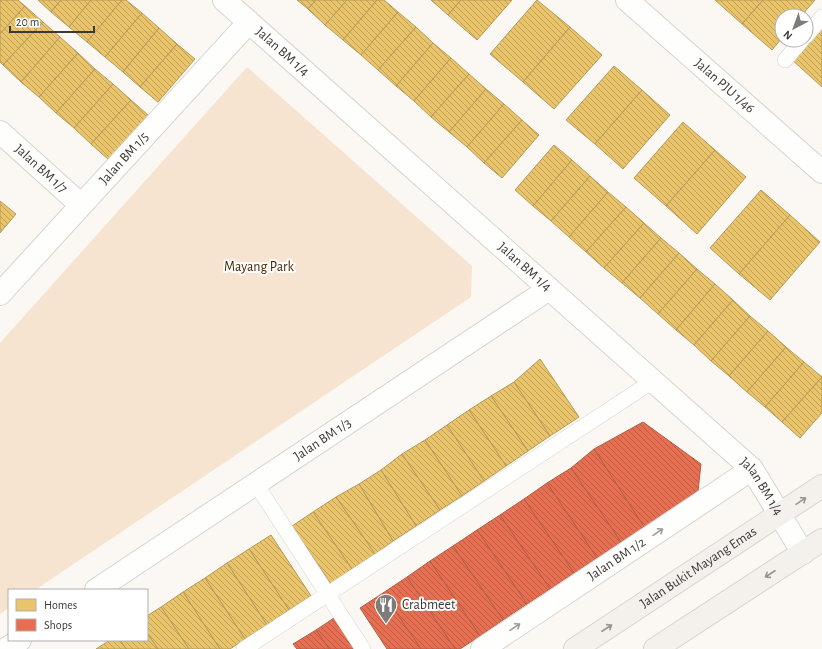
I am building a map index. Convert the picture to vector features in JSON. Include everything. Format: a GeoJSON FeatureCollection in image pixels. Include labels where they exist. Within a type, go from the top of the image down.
{"type":"FeatureCollection","features":[{"type":"Feature","properties":{"kind":"main road","name":"Jalan Bukit Mayang Emas"},"geometry":{"type":"LineString","coordinates":[[575,649],[822,486]]}},
{"type":"Feature","properties":{"kind":"main road"},"geometry":{"type":"LineString","coordinates":[[655,649],[822,540]]}},
{"type":"Feature","properties":{"kind":"street","name":"Jalan BM 1/4"},"geometry":{"type":"LineString","coordinates":[[224,0],[752,469],[803,553]]}},
{"type":"Feature","properties":{"kind":"street","name":"Jalan PJU 1/46"},"geometry":{"type":"LineString","coordinates":[[628,0],[822,172]]}},
{"type":"Feature","properties":{"kind":"street","name":"Jalan BM 1/5"},"geometry":{"type":"LineString","coordinates":[[0,294],[249,22]]}},
{"type":"Feature","properties":{"kind":"street","name":"Jalan BM 1/7"},"geometry":{"type":"LineString","coordinates":[[0,132],[81,205]]}},
{"type":"Feature","properties":{"kind":"street","name":"Jalan BM 1/3"},"geometry":{"type":"LineString","coordinates":[[98,589],[549,289]]}},
{"type":"Feature","properties":{"kind":"street","name":"Jalan BM 1/2"},"geometry":{"type":"LineString","coordinates":[[482,649],[752,469]]}},
{"type":"Feature","properties":{"kind":"street"},"geometry":{"type":"LineString","coordinates":[[6,649],[18,641]]}},
{"type":"Feature","properties":{"kind":"lane"},"geometry":{"type":"LineString","coordinates":[[814,26],[822,17]]}},
{"type":"Feature","properties":{"kind":"lane"},"geometry":{"type":"LineString","coordinates":[[785,60],[795,48]]}},
{"type":"Feature","properties":{"kind":"lane"},"geometry":{"type":"LineString","coordinates":[[244,649],[653,381]]}},
{"type":"Feature","properties":{"kind":"lane"},"geometry":{"type":"LineString","coordinates":[[256,484],[363,649]]}},
{"type":"Feature","properties":{"kind":"green space","name":"Mayang Park"},"geometry":{"type":"Polygon","coordinates":[[[247,67],[472,266],[471,297],[36,589],[8,589],[8,609],[0,614],[0,343],[247,67]]]}},
{"type":"Feature","properties":{"kind":"building: Homes"},"geometry":{"type":"Polygon","coordinates":[[[0,0],[18,0],[25,6],[0,34],[0,0]]]}},
{"type":"Feature","properties":{"kind":"building: Homes"},"geometry":{"type":"Polygon","coordinates":[[[38,0],[61,0],[51,12],[38,0]]]}},
{"type":"Feature","properties":{"kind":"building: Homes"},"geometry":{"type":"Polygon","coordinates":[[[61,0],[91,0],[69,27],[51,12],[61,0]]]}},
{"type":"Feature","properties":{"kind":"building: Homes"},"geometry":{"type":"Polygon","coordinates":[[[91,0],[122,0],[87,42],[69,27],[91,0]]]}},
{"type":"Feature","properties":{"kind":"building: Homes"},"geometry":{"type":"Polygon","coordinates":[[[122,0],[126,0],[142,13],[105,57],[87,42],[122,0]]]}},
{"type":"Feature","properties":{"kind":"building: Homes"},"geometry":{"type":"Polygon","coordinates":[[[297,0],[316,0],[308,9],[297,0]]]}},
{"type":"Feature","properties":{"kind":"building: Homes"},"geometry":{"type":"Polygon","coordinates":[[[316,0],[347,0],[325,25],[308,9],[316,0]]]}},
{"type":"Feature","properties":{"kind":"building: Homes"},"geometry":{"type":"Polygon","coordinates":[[[347,0],[377,0],[343,40],[325,25],[347,0]]]}},
{"type":"Feature","properties":{"kind":"building: Homes"},"geometry":{"type":"Polygon","coordinates":[[[377,0],[384,0],[398,12],[361,55],[343,40],[377,0]]]}},
{"type":"Feature","properties":{"kind":"building: Homes"},"geometry":{"type":"Polygon","coordinates":[[[431,0],[461,0],[448,15],[431,0]]]}},
{"type":"Feature","properties":{"kind":"building: Homes"},"geometry":{"type":"Polygon","coordinates":[[[461,0],[512,0],[477,40],[448,15],[461,0]]]}},
{"type":"Feature","properties":{"kind":"building: Homes"},"geometry":{"type":"Polygon","coordinates":[[[537,0],[570,27],[523,82],[490,54],[537,0]]]}},
{"type":"Feature","properties":{"kind":"building: Homes"},"geometry":{"type":"Polygon","coordinates":[[[715,0],[763,0],[742,24],[715,0]]]}},
{"type":"Feature","properties":{"kind":"building: Homes"},"geometry":{"type":"Polygon","coordinates":[[[763,0],[815,0],[808,8],[774,8],[774,48],[772,50],[742,24],[763,0]]]}},
{"type":"Feature","properties":{"kind":"building: Homes"},"geometry":{"type":"Polygon","coordinates":[[[25,6],[43,22],[3,65],[0,62],[0,34],[25,6]]]}},
{"type":"Feature","properties":{"kind":"building: Homes"},"geometry":{"type":"Polygon","coordinates":[[[398,12],[416,27],[378,70],[361,55],[398,12]]]}},
{"type":"Feature","properties":{"kind":"building: Homes"},"geometry":{"type":"Polygon","coordinates":[[[142,13],[159,28],[123,72],[105,57],[142,13]]]}},
{"type":"Feature","properties":{"kind":"building: Homes"},"geometry":{"type":"Polygon","coordinates":[[[822,21],[822,87],[790,58],[799,48],[814,48],[814,30],[822,21]]]}},
{"type":"Feature","properties":{"kind":"building: Homes"},"geometry":{"type":"Polygon","coordinates":[[[43,22],[60,37],[21,82],[3,65],[43,22]]]}},
{"type":"Feature","properties":{"kind":"building: Homes"},"geometry":{"type":"Polygon","coordinates":[[[416,27],[433,43],[396,86],[378,70],[416,27]]]}},
{"type":"Feature","properties":{"kind":"building: Homes"},"geometry":{"type":"Polygon","coordinates":[[[570,27],[602,55],[554,109],[523,82],[570,27]]]}},
{"type":"Feature","properties":{"kind":"building: Homes"},"geometry":{"type":"Polygon","coordinates":[[[159,28],[177,44],[140,87],[123,72],[159,28]]]}},
{"type":"Feature","properties":{"kind":"building: Homes"},"geometry":{"type":"Polygon","coordinates":[[[60,37],[78,53],[39,97],[21,82],[60,37]]]}},
{"type":"Feature","properties":{"kind":"building: Homes"},"geometry":{"type":"Polygon","coordinates":[[[433,43],[451,58],[414,101],[396,86],[433,43]]]}},
{"type":"Feature","properties":{"kind":"building: Homes"},"geometry":{"type":"Polygon","coordinates":[[[177,44],[195,59],[158,102],[140,87],[177,44]]]}},
{"type":"Feature","properties":{"kind":"building: Homes"},"geometry":{"type":"Polygon","coordinates":[[[78,53],[95,69],[56,113],[39,97],[78,53]]]}},
{"type":"Feature","properties":{"kind":"building: Homes"},"geometry":{"type":"Polygon","coordinates":[[[451,58],[469,74],[431,117],[414,101],[451,58]]]}},
{"type":"Feature","properties":{"kind":"building: Homes"},"geometry":{"type":"Polygon","coordinates":[[[614,66],[642,90],[595,144],[566,120],[614,66]]]}},
{"type":"Feature","properties":{"kind":"building: Homes"},"geometry":{"type":"Polygon","coordinates":[[[95,69],[113,84],[74,128],[56,113],[95,69]]]}},
{"type":"Feature","properties":{"kind":"building: Homes"},"geometry":{"type":"Polygon","coordinates":[[[469,74],[486,89],[449,132],[431,117],[469,74]]]}},
{"type":"Feature","properties":{"kind":"building: Homes"},"geometry":{"type":"Polygon","coordinates":[[[113,84],[131,100],[91,144],[74,128],[113,84]]]}},
{"type":"Feature","properties":{"kind":"building: Homes"},"geometry":{"type":"Polygon","coordinates":[[[486,89],[504,104],[467,147],[449,132],[486,89]]]}},
{"type":"Feature","properties":{"kind":"building: Homes"},"geometry":{"type":"Polygon","coordinates":[[[642,90],[670,115],[623,169],[595,144],[642,90]]]}},
{"type":"Feature","properties":{"kind":"building: Homes"},"geometry":{"type":"Polygon","coordinates":[[[131,100],[148,115],[109,160],[91,144],[131,100]]]}},
{"type":"Feature","properties":{"kind":"building: Homes"},"geometry":{"type":"Polygon","coordinates":[[[504,104],[522,120],[484,163],[467,147],[504,104]]]}},
{"type":"Feature","properties":{"kind":"building: Homes"},"geometry":{"type":"Polygon","coordinates":[[[522,120],[539,135],[502,178],[484,163],[522,120]]]}},
{"type":"Feature","properties":{"kind":"building: Homes"},"geometry":{"type":"Polygon","coordinates":[[[683,122],[715,150],[666,206],[634,178],[683,122]]]}},
{"type":"Feature","properties":{"kind":"building: Homes"},"geometry":{"type":"Polygon","coordinates":[[[554,145],[572,160],[533,206],[515,190],[554,145]]]}},
{"type":"Feature","properties":{"kind":"building: Homes"},"geometry":{"type":"Polygon","coordinates":[[[715,150],[746,177],[697,234],[666,206],[715,150]]]}},
{"type":"Feature","properties":{"kind":"building: Homes"},"geometry":{"type":"Polygon","coordinates":[[[572,160],[590,176],[551,221],[533,206],[572,160]]]}},
{"type":"Feature","properties":{"kind":"building: Homes"},"geometry":{"type":"Polygon","coordinates":[[[590,176],[608,192],[569,237],[551,221],[590,176]]]}},
{"type":"Feature","properties":{"kind":"building: Homes"},"geometry":{"type":"Polygon","coordinates":[[[761,190],[790,215],[739,274],[710,248],[761,190]]]}},
{"type":"Feature","properties":{"kind":"building: Homes"},"geometry":{"type":"Polygon","coordinates":[[[608,192],[626,207],[586,252],[569,237],[608,192]]]}},
{"type":"Feature","properties":{"kind":"building: Homes"},"geometry":{"type":"Polygon","coordinates":[[[0,201],[16,214],[0,233],[0,201]]]}},
{"type":"Feature","properties":{"kind":"building: Homes"},"geometry":{"type":"Polygon","coordinates":[[[626,207],[644,223],[604,268],[586,252],[626,207]]]}},
{"type":"Feature","properties":{"kind":"building: Homes"},"geometry":{"type":"Polygon","coordinates":[[[790,215],[820,242],[770,300],[739,274],[790,215]]]}},
{"type":"Feature","properties":{"kind":"building: Homes"},"geometry":{"type":"Polygon","coordinates":[[[644,223],[661,238],[622,283],[604,268],[644,223]]]}},
{"type":"Feature","properties":{"kind":"building: Homes"},"geometry":{"type":"Polygon","coordinates":[[[661,238],[679,253],[640,298],[622,283],[661,238]]]}},
{"type":"Feature","properties":{"kind":"building: Homes"},"geometry":{"type":"Polygon","coordinates":[[[679,253],[697,269],[658,314],[640,298],[679,253]]]}},
{"type":"Feature","properties":{"kind":"building: Homes"},"geometry":{"type":"Polygon","coordinates":[[[697,269],[715,284],[676,330],[658,314],[697,269]]]}},
{"type":"Feature","properties":{"kind":"building: Homes"},"geometry":{"type":"Polygon","coordinates":[[[715,284],[733,300],[694,345],[676,330],[715,284]]]}},
{"type":"Feature","properties":{"kind":"building: Homes"},"geometry":{"type":"Polygon","coordinates":[[[733,300],[750,316],[711,361],[694,345],[733,300]]]}},
{"type":"Feature","properties":{"kind":"building: Homes"},"geometry":{"type":"Polygon","coordinates":[[[750,316],[768,331],[729,376],[711,361],[750,316]]]}},
{"type":"Feature","properties":{"kind":"building: Homes"},"geometry":{"type":"Polygon","coordinates":[[[768,331],[786,347],[747,392],[729,376],[768,331]]]}},
{"type":"Feature","properties":{"kind":"building: Homes"},"geometry":{"type":"Polygon","coordinates":[[[786,347],[804,362],[765,407],[747,392],[786,347]]]}},
{"type":"Feature","properties":{"kind":"building: Homes"},"geometry":{"type":"Polygon","coordinates":[[[540,359],[579,417],[550,436],[514,382],[540,359]]]}},
{"type":"Feature","properties":{"kind":"building: Homes"},"geometry":{"type":"Polygon","coordinates":[[[804,362],[822,377],[782,422],[765,407],[804,362]]]}},
{"type":"Feature","properties":{"kind":"building: Homes"},"geometry":{"type":"Polygon","coordinates":[[[822,377],[822,413],[800,438],[782,422],[822,377]]]}},
{"type":"Feature","properties":{"kind":"building: Homes"},"geometry":{"type":"Polygon","coordinates":[[[514,382],[550,436],[528,451],[491,396],[514,382]]]}},
{"type":"Feature","properties":{"kind":"building: Homes"},"geometry":{"type":"Polygon","coordinates":[[[491,396],[528,451],[506,466],[469,410],[491,396]]]}},
{"type":"Feature","properties":{"kind":"building: Homes"},"geometry":{"type":"Polygon","coordinates":[[[469,410],[506,466],[484,481],[447,425],[469,410]]]}},
{"type":"Feature","properties":{"kind":"building: Homes"},"geometry":{"type":"Polygon","coordinates":[[[447,425],[484,481],[462,496],[425,440],[447,425]]]}},
{"type":"Feature","properties":{"kind":"building: Homes"},"geometry":{"type":"Polygon","coordinates":[[[425,440],[462,496],[440,510],[402,454],[425,440]]]}},
{"type":"Feature","properties":{"kind":"building: Homes"},"geometry":{"type":"Polygon","coordinates":[[[402,454],[440,510],[416,526],[381,470],[402,454]]]}},
{"type":"Feature","properties":{"kind":"building: Homes"},"geometry":{"type":"Polygon","coordinates":[[[381,470],[416,526],[393,541],[359,484],[381,470]]]}},
{"type":"Feature","properties":{"kind":"building: Homes"},"geometry":{"type":"Polygon","coordinates":[[[359,484],[393,541],[375,554],[336,497],[359,484]]]}},
{"type":"Feature","properties":{"kind":"building: Homes"},"geometry":{"type":"Polygon","coordinates":[[[336,497],[375,554],[352,569],[313,512],[336,497]]]}},
{"type":"Feature","properties":{"kind":"building: Homes"},"geometry":{"type":"Polygon","coordinates":[[[313,512],[352,569],[331,584],[292,526],[313,512]]]}},
{"type":"Feature","properties":{"kind":"building: Homes"},"geometry":{"type":"Polygon","coordinates":[[[271,535],[311,596],[289,610],[249,549],[271,535]]]}},
{"type":"Feature","properties":{"kind":"building: Homes"},"geometry":{"type":"Polygon","coordinates":[[[249,549],[289,610],[267,625],[227,563],[249,549]]]}},
{"type":"Feature","properties":{"kind":"building: Homes"},"geometry":{"type":"Polygon","coordinates":[[[227,563],[267,625],[245,639],[205,578],[227,563]]]}},
{"type":"Feature","properties":{"kind":"building: Homes"},"geometry":{"type":"Polygon","coordinates":[[[205,578],[245,639],[230,649],[220,649],[183,592],[205,578]]]}},
{"type":"Feature","properties":{"kind":"building: Homes"},"geometry":{"type":"Polygon","coordinates":[[[183,592],[220,649],[189,649],[161,607],[183,592]]]}},
{"type":"Feature","properties":{"kind":"building: Homes"},"geometry":{"type":"Polygon","coordinates":[[[161,607],[189,649],[158,649],[148,634],[148,615],[161,607]]]}},
{"type":"Feature","properties":{"kind":"building: Homes"},"geometry":{"type":"Polygon","coordinates":[[[148,634],[158,649],[126,649],[121,641],[148,641],[148,634]]]}},
{"type":"Feature","properties":{"kind":"building: Homes"},"geometry":{"type":"Polygon","coordinates":[[[108,641],[121,641],[126,649],[96,649],[108,641]]]}},
{"type":"Feature","properties":{"kind":"building: Shops"},"geometry":{"type":"Polygon","coordinates":[[[643,422],[701,464],[698,491],[644,527],[594,449],[643,422]]]}},
{"type":"Feature","properties":{"kind":"building: Shops"},"geometry":{"type":"Polygon","coordinates":[[[594,449],[644,527],[621,542],[571,468],[594,449]]]}},
{"type":"Feature","properties":{"kind":"building: Shops"},"geometry":{"type":"Polygon","coordinates":[[[571,468],[621,542],[597,558],[547,483],[571,468]]]}},
{"type":"Feature","properties":{"kind":"building: Shops"},"geometry":{"type":"Polygon","coordinates":[[[547,483],[597,558],[574,573],[524,499],[547,483]]]}},
{"type":"Feature","properties":{"kind":"building: Shops"},"geometry":{"type":"Polygon","coordinates":[[[524,499],[574,573],[550,589],[500,515],[524,499]]]}},
{"type":"Feature","properties":{"kind":"building: Shops"},"geometry":{"type":"Polygon","coordinates":[[[500,515],[550,589],[527,604],[477,530],[500,515]]]}},
{"type":"Feature","properties":{"kind":"building: Shops"},"geometry":{"type":"Polygon","coordinates":[[[477,530],[527,604],[503,620],[453,546],[477,530]]]}},
{"type":"Feature","properties":{"kind":"building: Shops"},"geometry":{"type":"Polygon","coordinates":[[[453,546],[503,620],[480,636],[430,561],[453,546]]]}},
{"type":"Feature","properties":{"kind":"building: Shops"},"geometry":{"type":"Polygon","coordinates":[[[430,561],[480,636],[460,649],[455,649],[407,577],[430,561]]]}},
{"type":"Feature","properties":{"kind":"building: Shops"},"geometry":{"type":"Polygon","coordinates":[[[407,577],[455,649],[421,649],[383,593],[407,577]]]}},
{"type":"Feature","properties":{"kind":"building: Shops"},"geometry":{"type":"Polygon","coordinates":[[[383,593],[421,649],[387,649],[360,608],[383,593]]]}},
{"type":"Feature","properties":{"kind":"building: Shops"},"geometry":{"type":"Polygon","coordinates":[[[337,616],[358,649],[329,649],[316,630],[337,616]]]}},
{"type":"Feature","properties":{"kind":"building: Shops"},"geometry":{"type":"Polygon","coordinates":[[[316,630],[329,649],[297,649],[293,644],[316,630]]]}},
{"type":"Feature","properties":{"kind":"place","name":"Crabmeet"},"geometry":{"type":"Point","coordinates":[386,624]}}]}
